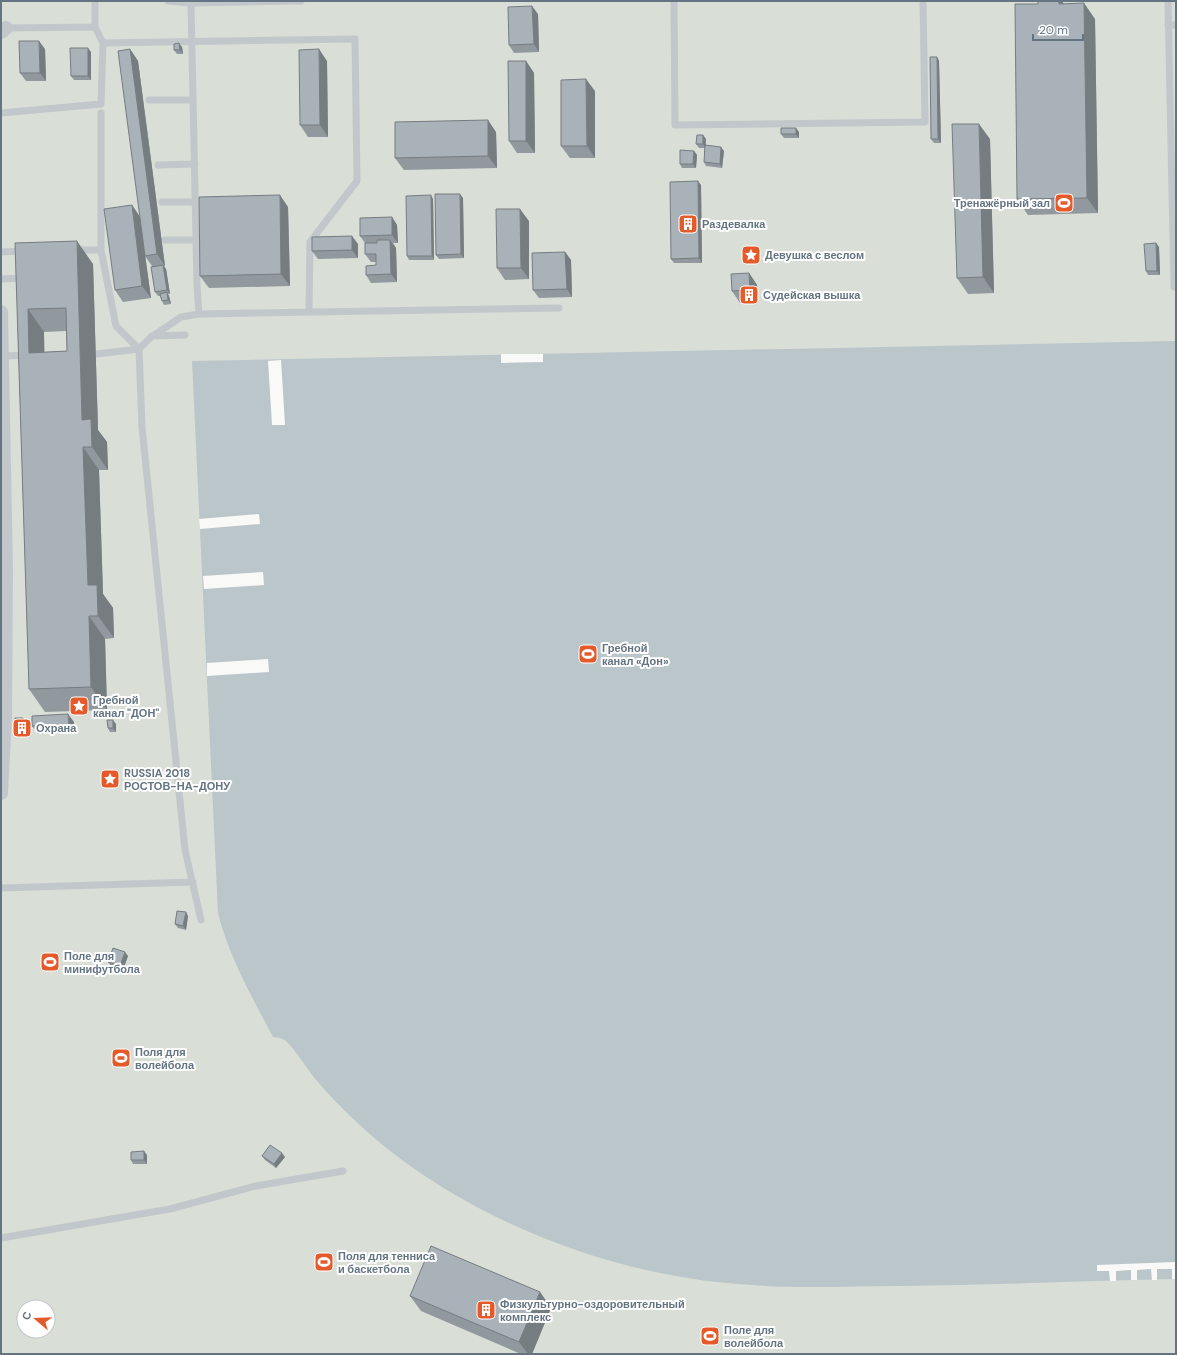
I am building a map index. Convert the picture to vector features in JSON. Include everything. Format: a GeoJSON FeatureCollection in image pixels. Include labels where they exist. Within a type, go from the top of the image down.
{"type":"FeatureCollection","features":[{"type":"Feature","properties":{"kind":"street"},"geometry":{"type":"LineString","coordinates":[[1,312],[6,569],[5,718],[1,793]]}},
{"type":"Feature","properties":{"kind":"lane"},"geometry":{"type":"LineString","coordinates":[[1,113],[101,104],[103,43],[95,27],[95,1]]}},
{"type":"Feature","properties":{"kind":"lane"},"geometry":{"type":"LineString","coordinates":[[168,1],[191,3],[301,1]]}},
{"type":"Feature","properties":{"kind":"lane"},"geometry":{"type":"LineString","coordinates":[[674,1],[675,125],[925,122],[923,1]]}},
{"type":"Feature","properties":{"kind":"lane"},"geometry":{"type":"LineString","coordinates":[[1168,1],[1174,287],[1176,287]]}},
{"type":"Feature","properties":{"kind":"lane"},"geometry":{"type":"LineString","coordinates":[[191,3],[199,314]]}},
{"type":"Feature","properties":{"kind":"lane"},"geometry":{"type":"LineString","coordinates":[[1168,25],[1176,24]]}},
{"type":"Feature","properties":{"kind":"lane"},"geometry":{"type":"LineString","coordinates":[[4,30],[95,27]]}},
{"type":"Feature","properties":{"kind":"lane"},"geometry":{"type":"LineString","coordinates":[[103,43],[355,39],[357,181],[310,242],[309,312]]}},
{"type":"Feature","properties":{"kind":"lane"},"geometry":{"type":"LineString","coordinates":[[149,100],[193,100]]}},
{"type":"Feature","properties":{"kind":"lane"},"geometry":{"type":"LineString","coordinates":[[102,113],[101,250],[116,326],[139,349],[142,427],[185,850],[201,920]]}},
{"type":"Feature","properties":{"kind":"lane"},"geometry":{"type":"LineString","coordinates":[[158,165],[195,164]]}},
{"type":"Feature","properties":{"kind":"lane"},"geometry":{"type":"LineString","coordinates":[[162,202],[195,202]]}},
{"type":"Feature","properties":{"kind":"lane"},"geometry":{"type":"LineString","coordinates":[[165,240],[196,240]]}},
{"type":"Feature","properties":{"kind":"lane"},"geometry":{"type":"LineString","coordinates":[[64,250],[101,250]]}},
{"type":"Feature","properties":{"kind":"lane"},"geometry":{"type":"LineString","coordinates":[[1,252],[34,251]]}},
{"type":"Feature","properties":{"kind":"lane"},"geometry":{"type":"LineString","coordinates":[[1,278],[28,278]]}},
{"type":"Feature","properties":{"kind":"lane"},"geometry":{"type":"LineString","coordinates":[[96,354],[139,349],[152,336],[181,317],[199,314],[559,308]]}},
{"type":"Feature","properties":{"kind":"lane"},"geometry":{"type":"LineString","coordinates":[[152,336],[185,335]]}},
{"type":"Feature","properties":{"kind":"lane"},"geometry":{"type":"LineString","coordinates":[[3,356],[34,355]]}},
{"type":"Feature","properties":{"kind":"lane"},"geometry":{"type":"LineString","coordinates":[[1,888],[193,882]]}},
{"type":"Feature","properties":{"kind":"lane"},"geometry":{"type":"LineString","coordinates":[[1,1238],[170,1209],[256,1186],[343,1171]]}},
{"type":"Feature","properties":{"kind":"shaded area","name":"Гребной канал «Дон»"},"geometry":{"type":"Polygon","coordinates":[[[1,1],[1176,1],[1176,1354],[1,1354],[1,1]]]}},
{"type":"Feature","properties":{"kind":"shaded area","name":"Гребной канал «Дон»"},"geometry":{"type":"Polygon","coordinates":[[[1176,341],[1176,1279],[789,1287],[714,1282],[640,1269],[569,1248],[534,1234],[499,1218],[445,1189],[386,1148],[333,1099],[287,1042],[283,1039],[273,1037],[249,992],[235,961],[228,945],[218,913],[192,361],[1176,341]]]}},
{"type":"Feature","properties":{"kind":"pier"},"geometry":{"type":"Polygon","coordinates":[[[501,354],[543,354],[543,362],[501,363],[501,354]]]}},
{"type":"Feature","properties":{"kind":"pier"},"geometry":{"type":"Polygon","coordinates":[[[281,360],[285,425],[272,425],[268,361],[281,360]]]}},
{"type":"Feature","properties":{"kind":"pier"},"geometry":{"type":"Polygon","coordinates":[[[259,514],[260,524],[200,529],[199,519],[259,514]]]}},
{"type":"Feature","properties":{"kind":"pier"},"geometry":{"type":"Polygon","coordinates":[[[263,572],[264,585],[204,589],[203,576],[263,572]]]}},
{"type":"Feature","properties":{"kind":"pier"},"geometry":{"type":"Polygon","coordinates":[[[268,659],[269,672],[207,676],[207,663],[268,659]]]}},
{"type":"Feature","properties":{"kind":"pier"},"geometry":{"type":"Polygon","coordinates":[[[1176,1262],[1176,1279],[1172,1279],[1172,1269],[1157,1269],[1157,1280],[1152,1280],[1151,1269],[1137,1270],[1137,1280],[1131,1280],[1131,1270],[1116,1271],[1116,1281],[1110,1281],[1109,1271],[1097,1271],[1097,1265],[1176,1262]]]}},
{"type":"Feature","properties":{"kind":"building"},"geometry":{"type":"Polygon","coordinates":[[[1038,1],[1059,1],[1059,4],[1084,3],[1087,198],[1017,199],[1015,4],[1038,4],[1038,1]]]}},
{"type":"Feature","properties":{"kind":"building"},"geometry":{"type":"Polygon","coordinates":[[[532,6],[534,44],[509,45],[508,7],[532,6]]]}},
{"type":"Feature","properties":{"kind":"building"},"geometry":{"type":"Polygon","coordinates":[[[19,41],[39,41],[40,73],[20,73],[19,41]]]}},
{"type":"Feature","properties":{"kind":"building"},"geometry":{"type":"Polygon","coordinates":[[[179,43],[180,50],[174,50],[174,44],[179,43]]]}},
{"type":"Feature","properties":{"kind":"building"},"geometry":{"type":"Polygon","coordinates":[[[70,48],[88,48],[88,76],[71,76],[70,48]]]}},
{"type":"Feature","properties":{"kind":"building"},"geometry":{"type":"Polygon","coordinates":[[[130,49],[157,254],[145,256],[118,51],[130,49]]]}},
{"type":"Feature","properties":{"kind":"building"},"geometry":{"type":"Polygon","coordinates":[[[319,49],[320,125],[300,125],[299,50],[319,49]]]}},
{"type":"Feature","properties":{"kind":"building"},"geometry":{"type":"Polygon","coordinates":[[[930,57],[937,57],[938,139],[931,139],[930,57]]]}},
{"type":"Feature","properties":{"kind":"building"},"geometry":{"type":"Polygon","coordinates":[[[508,61],[526,61],[526,141],[509,141],[508,61]]]}},
{"type":"Feature","properties":{"kind":"building"},"geometry":{"type":"Polygon","coordinates":[[[586,79],[587,146],[561,146],[561,80],[586,79]]]}},
{"type":"Feature","properties":{"kind":"building"},"geometry":{"type":"Polygon","coordinates":[[[488,120],[488,156],[395,158],[395,122],[488,120]]]}},
{"type":"Feature","properties":{"kind":"building"},"geometry":{"type":"Polygon","coordinates":[[[952,124],[979,124],[983,277],[957,278],[952,124]]]}},
{"type":"Feature","properties":{"kind":"building"},"geometry":{"type":"Polygon","coordinates":[[[781,128],[796,128],[796,134],[781,134],[781,128]]]}},
{"type":"Feature","properties":{"kind":"building"},"geometry":{"type":"Polygon","coordinates":[[[697,135],[703,135],[703,144],[696,144],[697,135]]]}},
{"type":"Feature","properties":{"kind":"building"},"geometry":{"type":"Polygon","coordinates":[[[705,145],[721,147],[720,164],[704,162],[705,145]]]}},
{"type":"Feature","properties":{"kind":"building"},"geometry":{"type":"Polygon","coordinates":[[[680,150],[694,151],[693,164],[680,164],[680,150]]]}},
{"type":"Feature","properties":{"kind":"building","name":"Раздевалка"},"geometry":{"type":"Polygon","coordinates":[[[698,181],[699,258],[671,259],[670,182],[698,181]]]}},
{"type":"Feature","properties":{"kind":"building"},"geometry":{"type":"Polygon","coordinates":[[[435,194],[460,194],[461,254],[436,255],[435,194]]]}},
{"type":"Feature","properties":{"kind":"building"},"geometry":{"type":"Polygon","coordinates":[[[280,195],[281,274],[200,276],[199,197],[280,195]]]}},
{"type":"Feature","properties":{"kind":"building"},"geometry":{"type":"Polygon","coordinates":[[[431,195],[432,256],[407,256],[406,196],[431,195]]]}},
{"type":"Feature","properties":{"kind":"building"},"geometry":{"type":"Polygon","coordinates":[[[132,205],[142,286],[115,290],[104,209],[132,205]]]}},
{"type":"Feature","properties":{"kind":"building"},"geometry":{"type":"Polygon","coordinates":[[[496,209],[520,209],[521,268],[497,268],[496,209]]]}},
{"type":"Feature","properties":{"kind":"building"},"geometry":{"type":"Polygon","coordinates":[[[392,217],[392,235],[360,236],[360,218],[392,217]]]}},
{"type":"Feature","properties":{"kind":"building"},"geometry":{"type":"Polygon","coordinates":[[[352,236],[352,250],[312,251],[312,237],[352,236]]]}},
{"type":"Feature","properties":{"kind":"building"},"geometry":{"type":"Polygon","coordinates":[[[377,240],[390,240],[391,274],[366,275],[366,266],[376,265],[376,254],[365,254],[365,243],[377,243],[377,240]]]}},
{"type":"Feature","properties":{"kind":"building"},"geometry":{"type":"Polygon","coordinates":[[[77,241],[82,420],[91,419],[92,447],[83,447],[88,585],[97,585],[98,616],[89,616],[91,687],[29,689],[15,243],[77,241]],[[66,308],[28,309],[29,353],[67,351],[66,308]]]}},
{"type":"Feature","properties":{"kind":"building"},"geometry":{"type":"Polygon","coordinates":[[[1156,243],[1157,271],[1146,271],[1144,244],[1156,243]]]}},
{"type":"Feature","properties":{"kind":"building"},"geometry":{"type":"Polygon","coordinates":[[[565,252],[567,289],[533,290],[532,253],[565,252]]]}},
{"type":"Feature","properties":{"kind":"building"},"geometry":{"type":"Polygon","coordinates":[[[163,265],[167,290],[155,292],[151,267],[163,265]]]}},
{"type":"Feature","properties":{"kind":"building"},"geometry":{"type":"Polygon","coordinates":[[[749,273],[750,290],[732,291],[731,274],[749,273]]]}},
{"type":"Feature","properties":{"kind":"building"},"geometry":{"type":"Polygon","coordinates":[[[167,292],[168,300],[162,301],[160,294],[167,292]]]}},
{"type":"Feature","properties":{"kind":"building"},"geometry":{"type":"Polygon","coordinates":[[[68,714],[69,725],[32,726],[32,716],[68,714]]]}},
{"type":"Feature","properties":{"kind":"building"},"geometry":{"type":"Polygon","coordinates":[[[15,718],[23,718],[23,730],[15,730],[15,718]]]}},
{"type":"Feature","properties":{"kind":"building"},"geometry":{"type":"Polygon","coordinates":[[[107,720],[113,720],[113,728],[108,728],[107,720]]]}},
{"type":"Feature","properties":{"kind":"building"},"geometry":{"type":"Polygon","coordinates":[[[177,911],[186,912],[183,926],[175,924],[177,911]]]}},
{"type":"Feature","properties":{"kind":"building"},"geometry":{"type":"Polygon","coordinates":[[[113,948],[125,952],[120,966],[108,962],[113,948]]]}},
{"type":"Feature","properties":{"kind":"building"},"geometry":{"type":"Polygon","coordinates":[[[270,1145],[282,1153],[274,1164],[262,1156],[270,1145]]]}},
{"type":"Feature","properties":{"kind":"building"},"geometry":{"type":"Polygon","coordinates":[[[144,1151],[144,1160],[131,1160],[131,1152],[144,1151]]]}},
{"type":"Feature","properties":{"kind":"building","name":"Физкультурно-оздоровительный комплекс"},"geometry":{"type":"Polygon","coordinates":[[[431,1246],[540,1292],[519,1342],[410,1296],[431,1246]]]}},
{"type":"Feature","properties":{"kind":"place","name":"Тренажёрный зал"},"geometry":{"type":"Point","coordinates":[1064,203]}},
{"type":"Feature","properties":{"kind":"place","name":"Раздевалка"},"geometry":{"type":"Point","coordinates":[688,224]}},
{"type":"Feature","properties":{"kind":"place","name":"Девушка с веслом"},"geometry":{"type":"Point","coordinates":[751,255]}},
{"type":"Feature","properties":{"kind":"place","name":"Судейская вышка"},"geometry":{"type":"Point","coordinates":[749,295]}},
{"type":"Feature","properties":{"kind":"place","name":"Гребной канал «Дон»"},"geometry":{"type":"Point","coordinates":[588,654]}},
{"type":"Feature","properties":{"kind":"place","name":"Гребной канал \"ДОН\""},"geometry":{"type":"Point","coordinates":[79,706]}},
{"type":"Feature","properties":{"kind":"place","name":"Охрана"},"geometry":{"type":"Point","coordinates":[22,728]}},
{"type":"Feature","properties":{"kind":"place","name":"RUSSIA 2018 РОСТОВ-НА-ДОНУ"},"geometry":{"type":"Point","coordinates":[110,779]}},
{"type":"Feature","properties":{"kind":"place","name":"Поле для минифутбола"},"geometry":{"type":"Point","coordinates":[50,962]}},
{"type":"Feature","properties":{"kind":"place","name":"Поля для волейбола"},"geometry":{"type":"Point","coordinates":[121,1058]}},
{"type":"Feature","properties":{"kind":"place","name":"Поля для тенниса и баскетбола"},"geometry":{"type":"Point","coordinates":[324,1262]}},
{"type":"Feature","properties":{"kind":"place","name":"Физкультурно-оздоровительный комплекс"},"geometry":{"type":"Point","coordinates":[486,1310]}},
{"type":"Feature","properties":{"kind":"place","name":"Поле для волейбола"},"geometry":{"type":"Point","coordinates":[710,1336]}}]}
